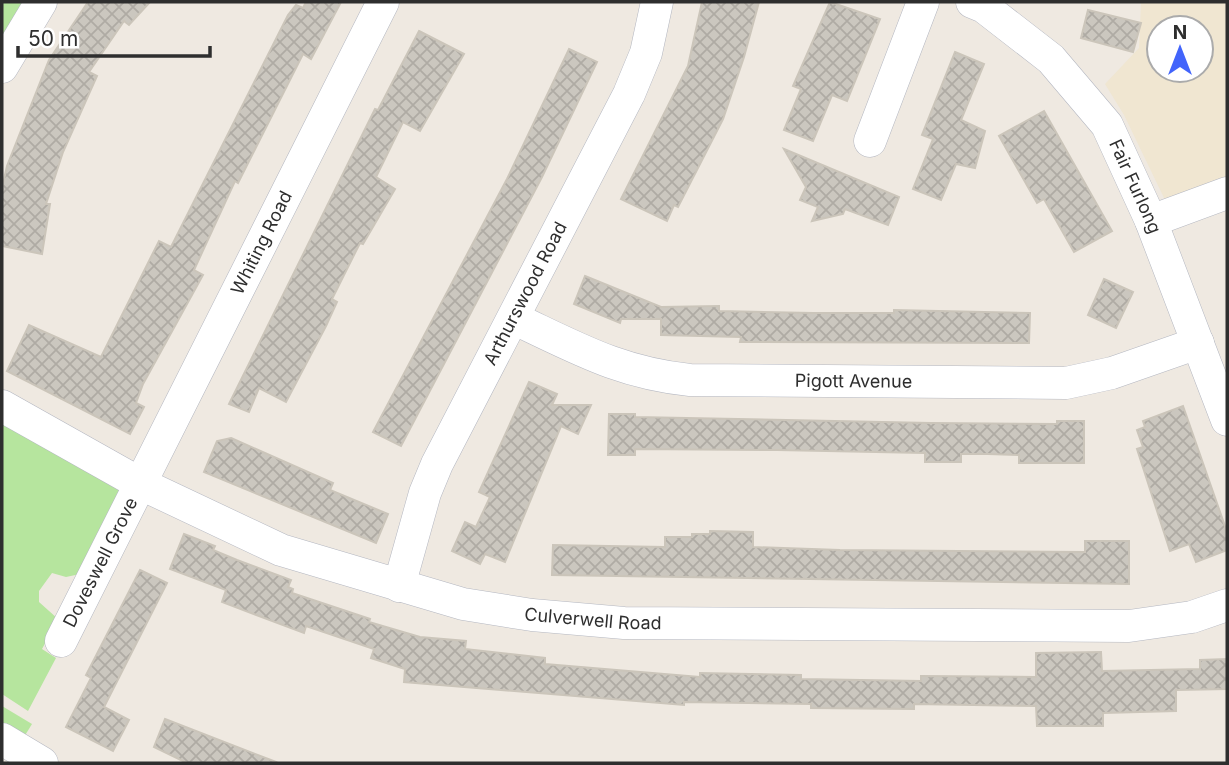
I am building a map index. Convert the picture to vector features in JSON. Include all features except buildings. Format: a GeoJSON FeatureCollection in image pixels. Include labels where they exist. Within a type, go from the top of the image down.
{"type":"FeatureCollection","features":[{"type":"Feature","properties":{"kind":"street"},"geometry":{"type":"LineString","coordinates":[[2,67],[41,2]]}},
{"type":"Feature","properties":{"kind":"street","name":"Whiting Road"},"geometry":{"type":"LineString","coordinates":[[139,483],[383,2]]}},
{"type":"Feature","properties":{"kind":"street","name":"Arthurswood Road"},"geometry":{"type":"LineString","coordinates":[[399,586],[436,464],[629,94],[646,53],[657,2]]}},
{"type":"Feature","properties":{"kind":"street"},"geometry":{"type":"LineString","coordinates":[[870,141],[923,2]]}},
{"type":"Feature","properties":{"kind":"street","name":"Fair Furlong"},"geometry":{"type":"LineString","coordinates":[[972,2],[984,7],[1051,59],[1107,125],[1151,221],[1227,419]]}},
{"type":"Feature","properties":{"kind":"street"},"geometry":{"type":"LineString","coordinates":[[1151,221],[1227,193]]}},
{"type":"Feature","properties":{"kind":"street","name":"Pigott Avenue"},"geometry":{"type":"LineString","coordinates":[[514,319],[621,368],[656,377],[690,380],[1066,383],[1112,373],[1198,344]]}},
{"type":"Feature","properties":{"kind":"street","name":"Culverwell Road"},"geometry":{"type":"LineString","coordinates":[[2,406],[139,483],[281,551],[463,604],[533,615],[624,623],[1129,626],[1192,617],[1227,605]]}},
{"type":"Feature","properties":{"kind":"street","name":"Doveswell Grove"},"geometry":{"type":"LineString","coordinates":[[61,641],[139,483]]}},
{"type":"Feature","properties":{"kind":"street"},"geometry":{"type":"LineString","coordinates":[[2,739],[33,761]]}},
{"type":"Feature","properties":{"kind":"shaded area"},"geometry":{"type":"Polygon","coordinates":[[[1141,2],[1227,2],[1227,180],[1165,200],[1124,115],[1105,84],[1139,48],[1141,2]]]}},
{"type":"Feature","properties":{"kind":"green space"},"geometry":{"type":"Polygon","coordinates":[[[2,2],[20,2],[22,5],[2,44],[2,2]]]}},
{"type":"Feature","properties":{"kind":"green space"},"geometry":{"type":"Polygon","coordinates":[[[2,422],[92,468],[122,492],[80,574],[66,577],[52,573],[39,591],[39,602],[58,619],[42,649],[56,658],[28,711],[2,694],[2,422]]]}},
{"type":"Feature","properties":{"kind":"green space"},"geometry":{"type":"Polygon","coordinates":[[[2,706],[32,724],[24,737],[2,726],[2,706]]]}}]}
